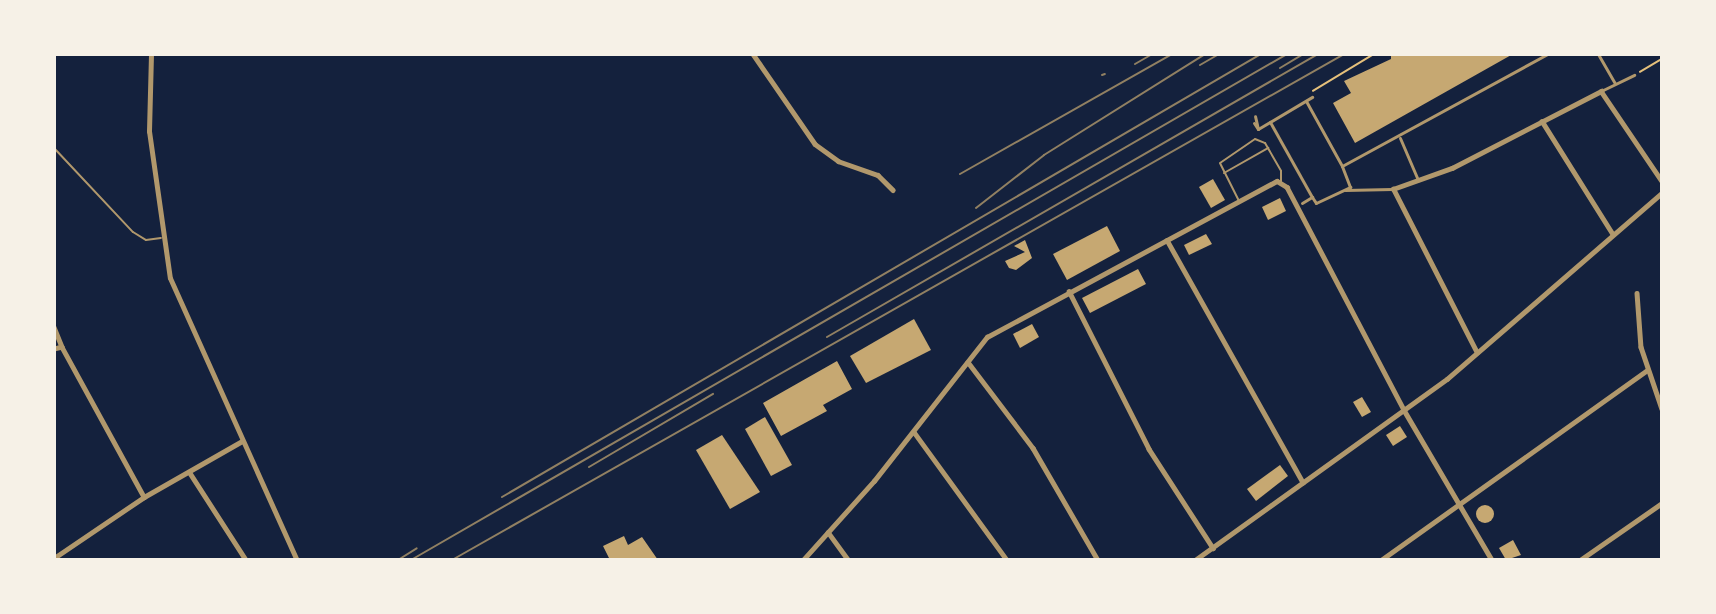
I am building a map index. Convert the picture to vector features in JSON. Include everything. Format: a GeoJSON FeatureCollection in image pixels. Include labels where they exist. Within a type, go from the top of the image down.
{"type":"FeatureCollection","features":[{"type":"Feature","properties":{"kind":"street"},"geometry":{"type":"LineString","coordinates":[[151,54],[149,131],[161,238],[184,317],[297,560]]}},
{"type":"Feature","properties":{"kind":"street"},"geometry":{"type":"LineString","coordinates":[[753,54],[815,144],[838,161],[878,175],[893,190]]}},
{"type":"Feature","properties":{"kind":"street"},"geometry":{"type":"LineString","coordinates":[[1342,166],[1400,138],[1547,54]]}},
{"type":"Feature","properties":{"kind":"street"},"geometry":{"type":"LineString","coordinates":[[1598,54],[1615,84]]}},
{"type":"Feature","properties":{"kind":"street"},"geometry":{"type":"LineString","coordinates":[[1343,190],[1393,189],[1419,182],[1634,75]]}},
{"type":"Feature","properties":{"kind":"street"},"geometry":{"type":"LineString","coordinates":[[1601,91],[1662,181]]}},
{"type":"Feature","properties":{"kind":"street"},"geometry":{"type":"LineString","coordinates":[[1258,129],[1312,97]]}},
{"type":"Feature","properties":{"kind":"street"},"geometry":{"type":"LineString","coordinates":[[1270,122],[1316,203],[1350,187],[1342,166],[1306,101]]}},
{"type":"Feature","properties":{"kind":"street"},"geometry":{"type":"LineString","coordinates":[[1255,116],[1258,129]]}},
{"type":"Feature","properties":{"kind":"street"},"geometry":{"type":"LineString","coordinates":[[1542,121],[1613,234]]}},
{"type":"Feature","properties":{"kind":"street"},"geometry":{"type":"LineString","coordinates":[[1254,123],[1258,129]]}},
{"type":"Feature","properties":{"kind":"street"},"geometry":{"type":"LineString","coordinates":[[1400,138],[1419,182]]}},
{"type":"Feature","properties":{"kind":"street"},"geometry":{"type":"LineString","coordinates":[[803,560],[914,432],[987,337],[1239,201],[1281,182],[1404,410],[1492,560]]}},
{"type":"Feature","properties":{"kind":"street"},"geometry":{"type":"LineString","coordinates":[[1393,189],[1477,353]]}},
{"type":"Feature","properties":{"kind":"street"},"geometry":{"type":"LineString","coordinates":[[1195,560],[1404,410],[1477,353],[1662,193]]}},
{"type":"Feature","properties":{"kind":"street"},"geometry":{"type":"LineString","coordinates":[[1302,203],[1312,197]]}},
{"type":"Feature","properties":{"kind":"street"},"geometry":{"type":"LineString","coordinates":[[1167,240],[1303,482]]}},
{"type":"Feature","properties":{"kind":"street"},"geometry":{"type":"LineString","coordinates":[[1069,291],[1149,449],[1213,548]]}},
{"type":"Feature","properties":{"kind":"street"},"geometry":{"type":"LineString","coordinates":[[1637,293],[1647,370],[1662,409]]}},
{"type":"Feature","properties":{"kind":"street"},"geometry":{"type":"LineString","coordinates":[[54,327],[62,347],[144,497]]}},
{"type":"Feature","properties":{"kind":"street"},"geometry":{"type":"LineString","coordinates":[[54,350],[62,347]]}},
{"type":"Feature","properties":{"kind":"street"},"geometry":{"type":"LineString","coordinates":[[968,362],[1034,448],[1098,560]]}},
{"type":"Feature","properties":{"kind":"street"},"geometry":{"type":"LineString","coordinates":[[1381,560],[1647,370]]}},
{"type":"Feature","properties":{"kind":"street"},"geometry":{"type":"LineString","coordinates":[[914,432],[1007,560]]}},
{"type":"Feature","properties":{"kind":"street"},"geometry":{"type":"LineString","coordinates":[[54,558],[144,497],[190,473],[242,441]]}},
{"type":"Feature","properties":{"kind":"street"},"geometry":{"type":"LineString","coordinates":[[190,473],[246,560]]}},
{"type":"Feature","properties":{"kind":"street"},"geometry":{"type":"LineString","coordinates":[[1580,560],[1662,503]]}},
{"type":"Feature","properties":{"kind":"street"},"geometry":{"type":"LineString","coordinates":[[828,532],[848,560]]}},
{"type":"Feature","properties":{"kind":"lane"},"geometry":{"type":"LineString","coordinates":[[1239,201],[1224,173],[1221,160],[1252,141],[1261,139],[1268,148],[1281,182]]}},
{"type":"Feature","properties":{"kind":"lane"},"geometry":{"type":"LineString","coordinates":[[54,148],[133,232],[146,240],[161,238]]}},
{"type":"Feature","properties":{"kind":"lane"},"geometry":{"type":"LineString","coordinates":[[1224,173],[1268,148]]}},
{"type":"Feature","properties":{"kind":"path"},"geometry":{"type":"LineString","coordinates":[[1309,93],[1374,54]]}},
{"type":"Feature","properties":{"kind":"path"},"geometry":{"type":"LineString","coordinates":[[1634,75],[1662,59]]}},
{"type":"Feature","properties":{"kind":"building"},"geometry":{"type":"Polygon","coordinates":[[[1391,54],[1513,54],[1355,143],[1333,103],[1351,93],[1344,81],[1391,59],[1391,54]]]}},
{"type":"Feature","properties":{"kind":"building"},"geometry":{"type":"Polygon","coordinates":[[[1213,179],[1225,200],[1211,208],[1199,187],[1213,179]]]}},
{"type":"Feature","properties":{"kind":"building"},"geometry":{"type":"Polygon","coordinates":[[[1280,198],[1286,211],[1268,220],[1262,207],[1280,198]]]}},
{"type":"Feature","properties":{"kind":"building"},"geometry":{"type":"Polygon","coordinates":[[[1107,226],[1120,251],[1067,280],[1053,254],[1107,226]]]}},
{"type":"Feature","properties":{"kind":"building"},"geometry":{"type":"Polygon","coordinates":[[[1206,234],[1212,244],[1189,255],[1184,245],[1206,234]]]}},
{"type":"Feature","properties":{"kind":"building"},"geometry":{"type":"Polygon","coordinates":[[[1025,240],[1032,258],[1016,270],[1009,268],[1005,261],[1025,252],[1014,246],[1025,240]]]}},
{"type":"Feature","properties":{"kind":"building"},"geometry":{"type":"Polygon","coordinates":[[[1138,269],[1146,284],[1090,313],[1082,298],[1138,269]]]}},
{"type":"Feature","properties":{"kind":"building"},"geometry":{"type":"Polygon","coordinates":[[[914,319],[931,350],[866,383],[850,356],[914,319]]]}},
{"type":"Feature","properties":{"kind":"building"},"geometry":{"type":"Polygon","coordinates":[[[1032,324],[1039,337],[1020,348],[1013,334],[1032,324]]]}},
{"type":"Feature","properties":{"kind":"building"},"geometry":{"type":"Polygon","coordinates":[[[837,361],[852,389],[823,405],[827,411],[781,436],[763,403],[837,361]]]}},
{"type":"Feature","properties":{"kind":"building"},"geometry":{"type":"Polygon","coordinates":[[[1362,397],[1371,412],[1362,417],[1353,402],[1362,397]]]}},
{"type":"Feature","properties":{"kind":"building"},"geometry":{"type":"Polygon","coordinates":[[[765,417],[792,465],[771,476],[745,429],[765,417]]]}},
{"type":"Feature","properties":{"kind":"building"},"geometry":{"type":"Polygon","coordinates":[[[1400,426],[1407,437],[1393,446],[1386,435],[1400,426]]]}},
{"type":"Feature","properties":{"kind":"building"},"geometry":{"type":"Polygon","coordinates":[[[722,435],[760,492],[730,509],[696,450],[722,435]]]}},
{"type":"Feature","properties":{"kind":"building"},"geometry":{"type":"Polygon","coordinates":[[[1280,465],[1288,476],[1256,501],[1247,489],[1280,465]]]}},
{"type":"Feature","properties":{"kind":"building"},"geometry":{"type":"Polygon","coordinates":[[[1485,505],[1491,508],[1494,514],[1491,520],[1485,523],[1479,520],[1476,514],[1479,508],[1485,505]]]}},
{"type":"Feature","properties":{"kind":"building"},"geometry":{"type":"Polygon","coordinates":[[[624,536],[628,545],[642,537],[658,560],[610,560],[603,546],[624,536]]]}},
{"type":"Feature","properties":{"kind":"building"},"geometry":{"type":"Polygon","coordinates":[[[1513,540],[1521,555],[1506,560],[1499,548],[1513,540]]]}},
{"type":"Feature","properties":{"kind":"railway"},"geometry":{"type":"LineString","coordinates":[[1135,64],[1152,54]]}},
{"type":"Feature","properties":{"kind":"railway"},"geometry":{"type":"LineString","coordinates":[[960,174],[1172,54]]}},
{"type":"Feature","properties":{"kind":"railway"},"geometry":{"type":"LineString","coordinates":[[976,208],[1044,155],[1205,54]]}},
{"type":"Feature","properties":{"kind":"railway"},"geometry":{"type":"LineString","coordinates":[[1200,65],[1219,54]]}},
{"type":"Feature","properties":{"kind":"railway"},"geometry":{"type":"LineString","coordinates":[[502,497],[1261,54]]}},
{"type":"Feature","properties":{"kind":"railway"},"geometry":{"type":"LineString","coordinates":[[411,560],[1287,54]]}},
{"type":"Feature","properties":{"kind":"railway"},"geometry":{"type":"LineString","coordinates":[[1280,68],[1303,54]]}},
{"type":"Feature","properties":{"kind":"railway"},"geometry":{"type":"LineString","coordinates":[[827,337],[1318,54]]}},
{"type":"Feature","properties":{"kind":"railway"},"geometry":{"type":"LineString","coordinates":[[452,560],[1344,54]]}},
{"type":"Feature","properties":{"kind":"railway"},"geometry":{"type":"LineString","coordinates":[[589,467],[713,394]]}},
{"type":"Feature","properties":{"kind":"railway"},"geometry":{"type":"LineString","coordinates":[[398,560],[417,548]]}}]}
